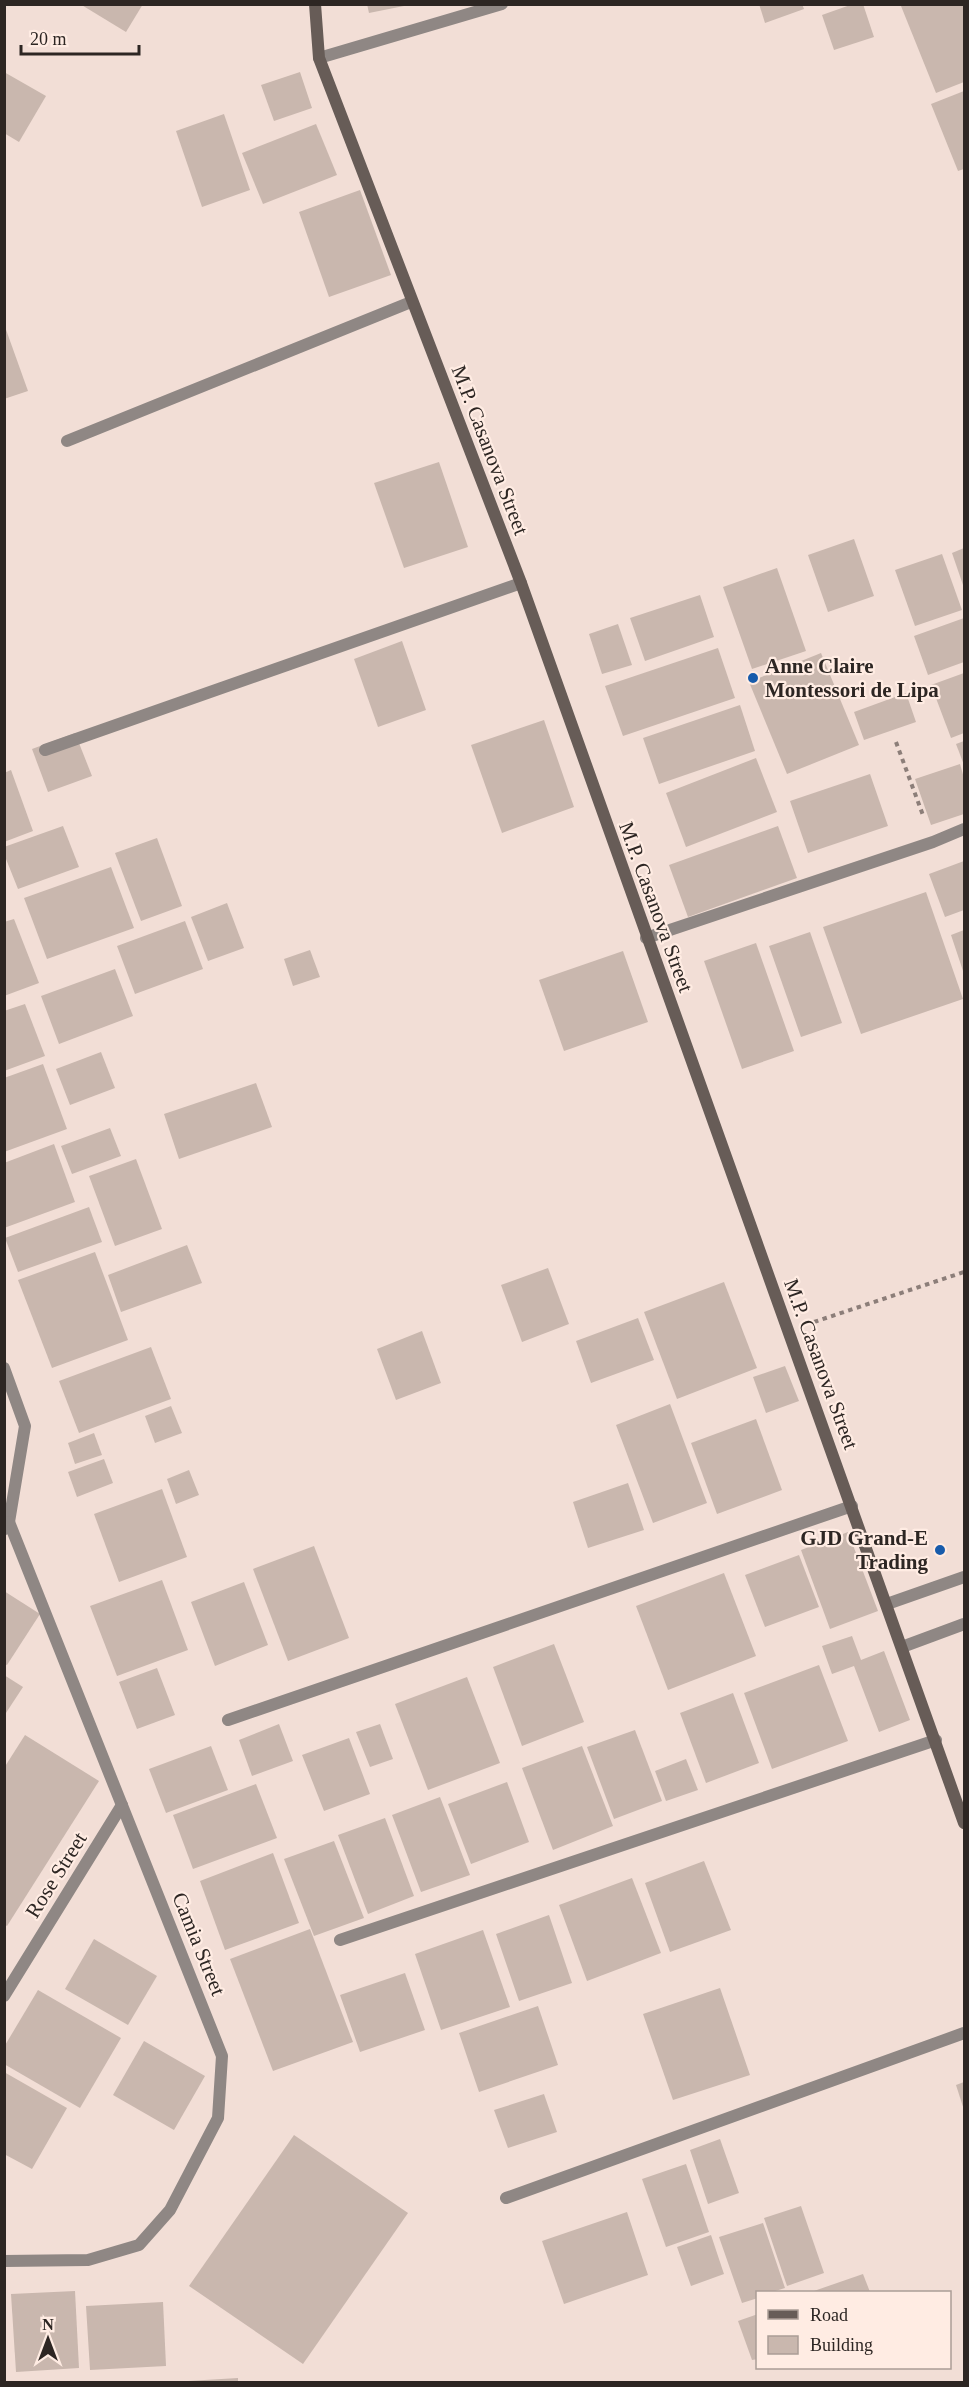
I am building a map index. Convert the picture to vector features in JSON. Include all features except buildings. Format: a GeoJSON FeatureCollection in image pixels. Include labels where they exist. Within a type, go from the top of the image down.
{"type":"FeatureCollection","features":[{"type":"Feature","properties":{"kind":"street","name":"M.P. Casanova Street"},"geometry":{"type":"LineString","coordinates":[[315,4],[319,58],[521,583],[964,1823]]}},
{"type":"Feature","properties":{"kind":"street"},"geometry":{"type":"LineString","coordinates":[[319,58],[502,4]]}},
{"type":"Feature","properties":{"kind":"street"},"geometry":{"type":"LineString","coordinates":[[67,441],[411,302]]}},
{"type":"Feature","properties":{"kind":"street"},"geometry":{"type":"LineString","coordinates":[[45,750],[521,583]]}},
{"type":"Feature","properties":{"kind":"street"},"geometry":{"type":"LineString","coordinates":[[646,938],[933,842],[964,829]]}},
{"type":"Feature","properties":{"kind":"street"},"geometry":{"type":"LineString","coordinates":[[4,1368],[25,1426],[7,1526]]}},
{"type":"Feature","properties":{"kind":"street"},"geometry":{"type":"LineString","coordinates":[[228,1720],[852,1506]]}},
{"type":"Feature","properties":{"kind":"street","name":"Camia Street"},"geometry":{"type":"LineString","coordinates":[[4,2261],[88,2260],[139,2245],[170,2210],[218,2118],[222,2056],[7,1526]]}},
{"type":"Feature","properties":{"kind":"street"},"geometry":{"type":"LineString","coordinates":[[887,1604],[964,1578]]}},
{"type":"Feature","properties":{"kind":"street"},"geometry":{"type":"LineString","coordinates":[[902,1647],[964,1624]]}},
{"type":"Feature","properties":{"kind":"street"},"geometry":{"type":"LineString","coordinates":[[340,1940],[936,1740]]}},
{"type":"Feature","properties":{"kind":"street","name":"Rose Street"},"geometry":{"type":"LineString","coordinates":[[4,1996],[122,1805]]}},
{"type":"Feature","properties":{"kind":"street"},"geometry":{"type":"LineString","coordinates":[[506,2198],[964,2033]]}},
{"type":"Feature","properties":{"kind":"path"},"geometry":{"type":"LineString","coordinates":[[896,742],[933,842]]}},
{"type":"Feature","properties":{"kind":"path"},"geometry":{"type":"LineString","coordinates":[[787,1331],[964,1272]]}},
{"type":"Feature","properties":{"kind":"place","name":"Anne Claire Montessori de Lipa"},"geometry":{"type":"Point","coordinates":[753,678]}},
{"type":"Feature","properties":{"kind":"place","name":"GJD Grand-E Trading"},"geometry":{"type":"Point","coordinates":[940,1550]}}]}
